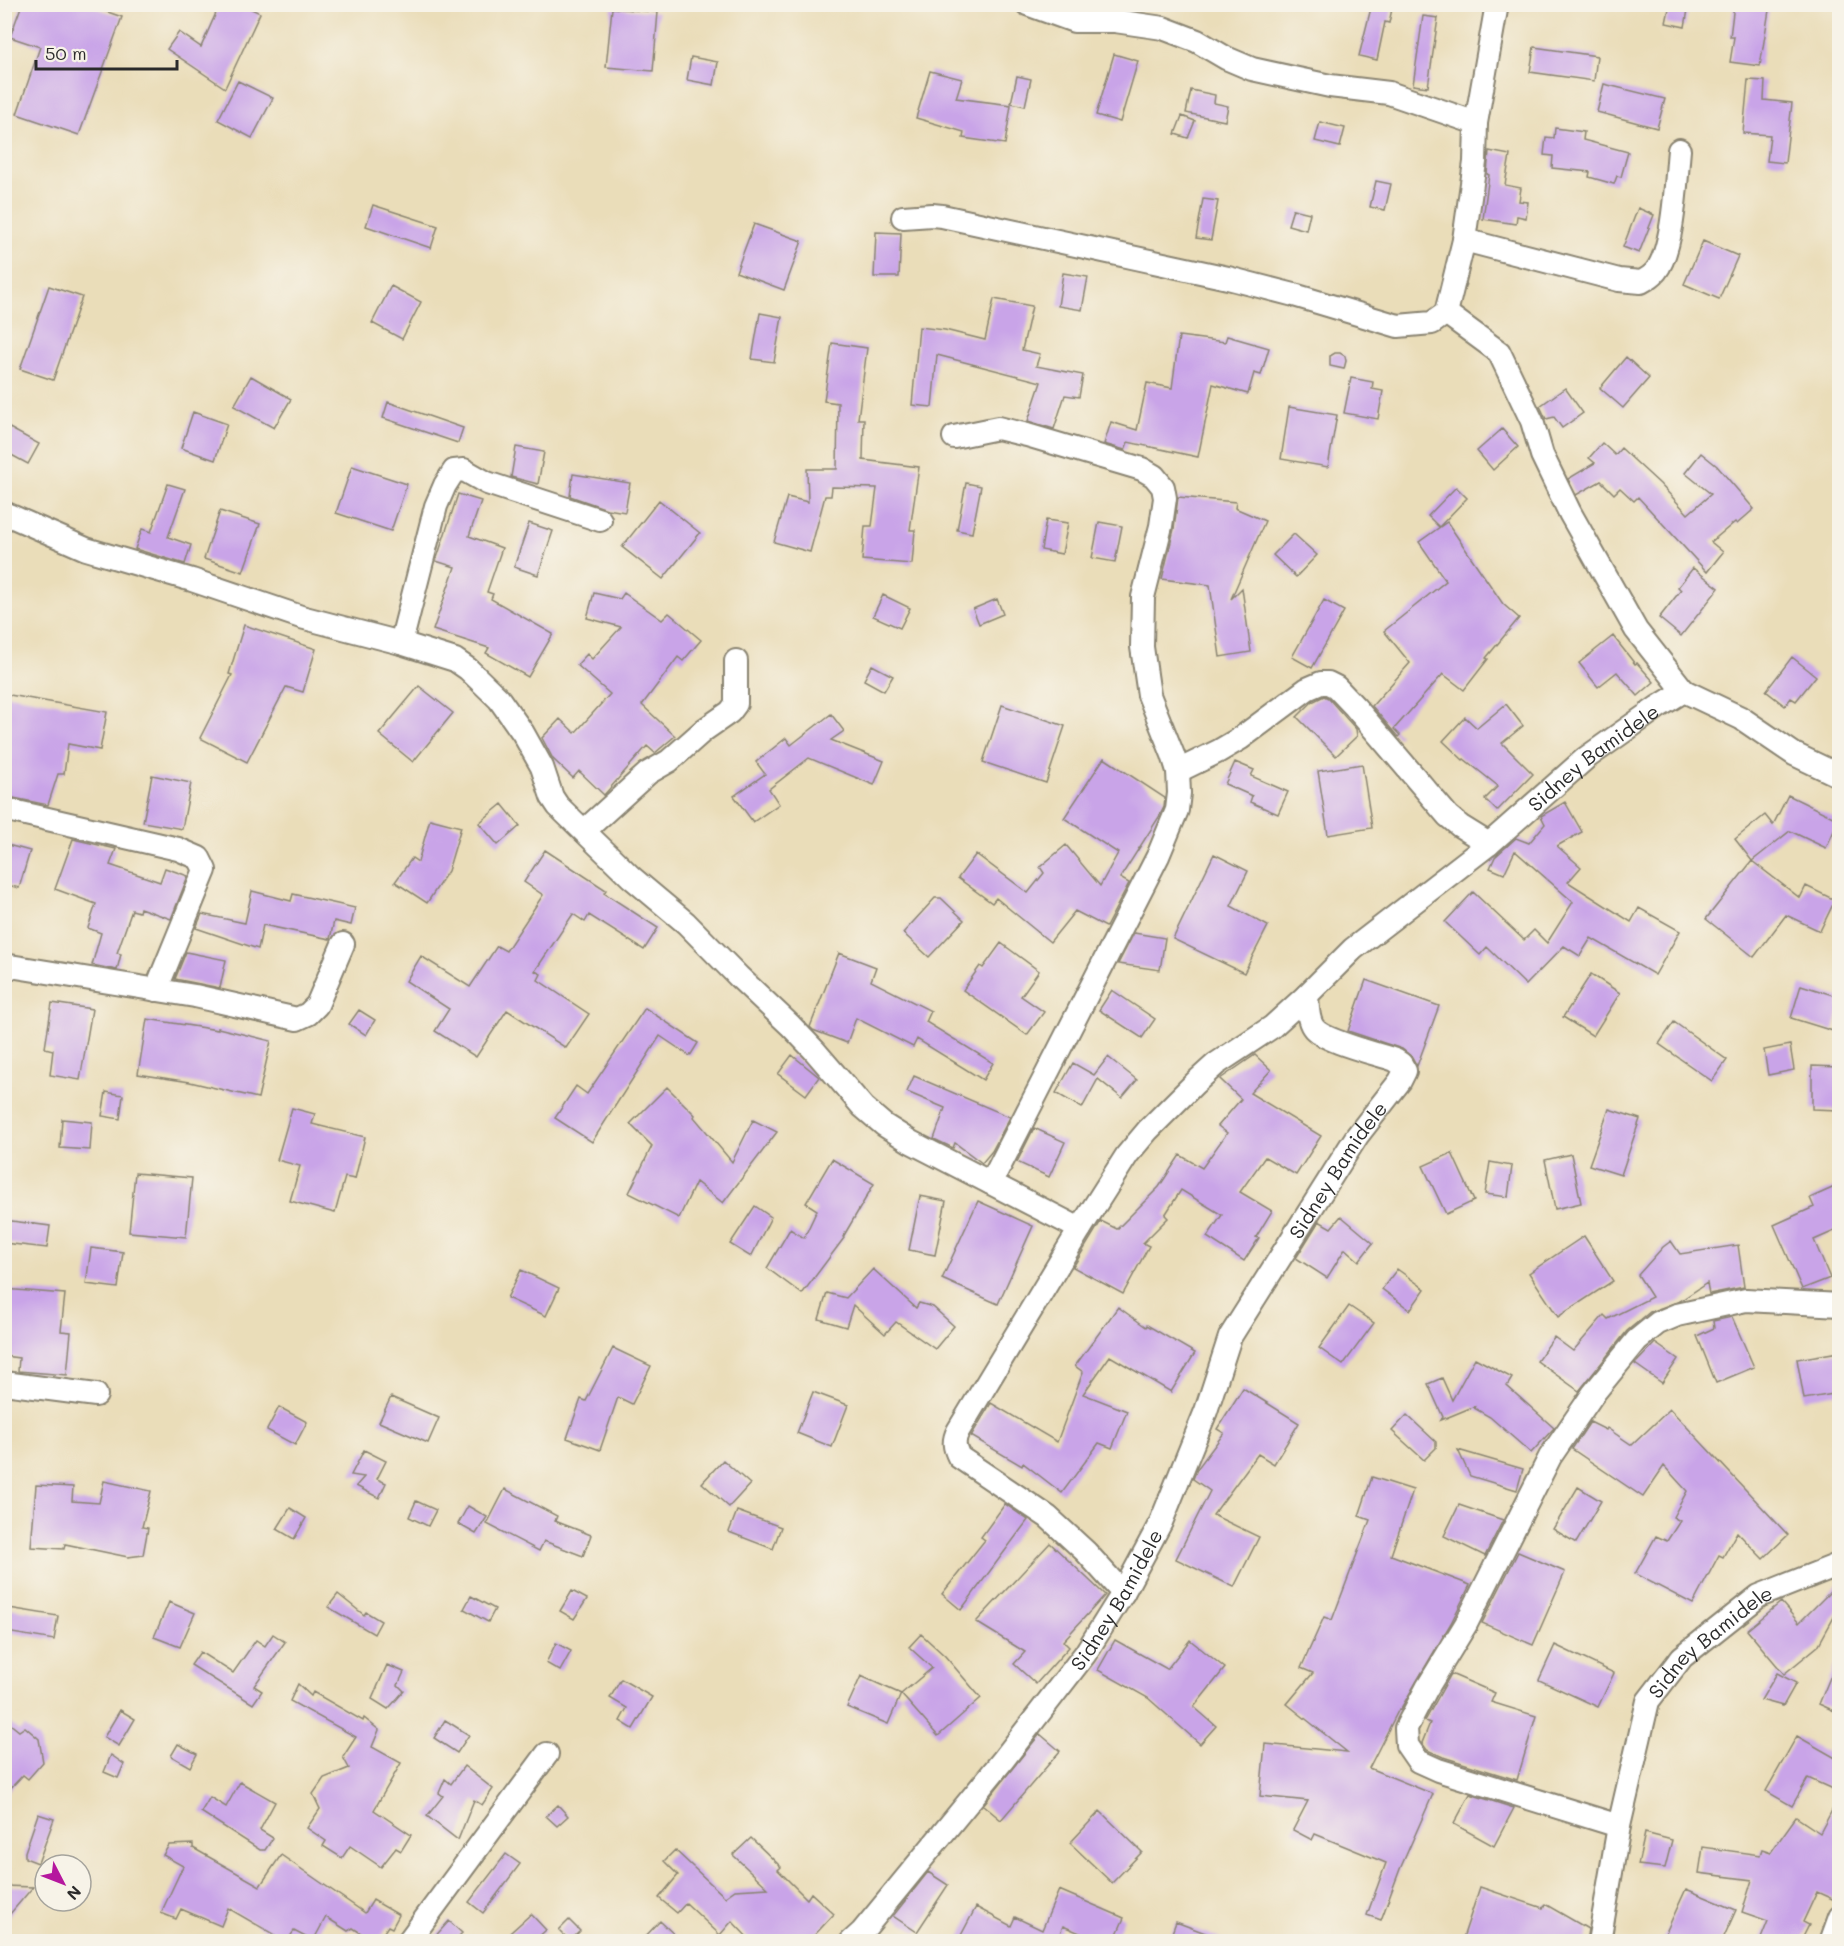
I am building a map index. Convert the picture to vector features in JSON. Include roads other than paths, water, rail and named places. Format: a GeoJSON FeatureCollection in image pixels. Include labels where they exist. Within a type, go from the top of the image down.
{"type":"FeatureCollection","features":[{"type":"Feature","properties":{"kind":"street"},"geometry":{"type":"LineString","coordinates":[[1027,4],[1074,21],[1115,21],[1163,28],[1197,41],[1226,58],[1252,69],[1330,86],[1389,93],[1476,123]]}},
{"type":"Feature","properties":{"kind":"street"},"geometry":{"type":"LineString","coordinates":[[903,217],[942,216],[1228,278],[1398,326],[1432,324],[1446,313],[1464,240],[1475,162],[1476,123],[1497,4]]}},
{"type":"Feature","properties":{"kind":"street"},"geometry":{"type":"LineString","coordinates":[[1464,240],[1596,275],[1641,282],[1656,271],[1665,253],[1673,208],[1679,150]]}},
{"type":"Feature","properties":{"kind":"street"},"geometry":{"type":"LineString","coordinates":[[1446,313],[1499,352],[1532,421],[1542,455],[1570,513],[1636,630],[1684,692],[1741,718],[1794,754],[1839,776]]}},
{"type":"Feature","properties":{"kind":"street"},"geometry":{"type":"LineString","coordinates":[[954,437],[998,428],[1122,463],[1149,473],[1159,481],[1165,498],[1161,526],[1143,597],[1142,647],[1149,695],[1178,771],[1177,810],[1158,856],[991,1183]]}},
{"type":"Feature","properties":{"kind":"street"},"geometry":{"type":"LineString","coordinates":[[401,643],[436,506],[454,471],[464,470],[487,483],[600,520]]}},
{"type":"Feature","properties":{"kind":"street"},"geometry":{"type":"LineString","coordinates":[[4,513],[86,549],[192,580],[302,617],[401,643],[454,660],[468,669],[499,699],[523,733],[542,767],[552,797],[558,806],[631,877],[686,923],[739,977],[790,1024],[863,1107],[884,1125],[911,1142],[1080,1229]]}},
{"type":"Feature","properties":{"kind":"street"},"geometry":{"type":"LineString","coordinates":[[584,831],[648,773],[669,761],[704,730],[730,712],[736,704],[736,661]]}},
{"type":"Feature","properties":{"kind":"street"},"geometry":{"type":"LineString","coordinates":[[1178,771],[1241,738],[1307,688],[1328,683],[1336,687],[1356,707],[1448,816],[1489,844]]}},
{"type":"Feature","properties":{"kind":"street","name":"Sidney Bamidele"},"geometry":{"type":"LineString","coordinates":[[850,1941],[862,1932],[1003,1760],[1085,1654],[1123,1593],[1161,1522],[1206,1411],[1230,1337],[1357,1136],[1400,1081],[1405,1071],[1395,1060],[1318,1033],[1309,1018],[1307,994],[1353,949],[1489,844],[1586,758],[1658,707],[1684,692]]}},
{"type":"Feature","properties":{"kind":"street"},"geometry":{"type":"LineString","coordinates":[[4,809],[178,849],[199,858],[205,870],[156,990]]}},
{"type":"Feature","properties":{"kind":"street"},"geometry":{"type":"LineString","coordinates":[[4,965],[195,996],[297,1019],[308,1014],[317,1005],[343,944]]}},
{"type":"Feature","properties":{"kind":"street"},"geometry":{"type":"LineString","coordinates":[[1123,1593],[1086,1552],[1048,1517],[958,1457],[954,1439],[1127,1155],[1148,1130],[1216,1064],[1272,1027],[1307,994]]}},
{"type":"Feature","properties":{"kind":"street"},"geometry":{"type":"LineString","coordinates":[[1619,1826],[1438,1770],[1418,1761],[1407,1745],[1407,1728],[1427,1688],[1466,1624],[1550,1457],[1593,1394],[1637,1340],[1658,1323],[1677,1315],[1746,1300],[1839,1305]]}},
{"type":"Feature","properties":{"kind":"street"},"geometry":{"type":"LineString","coordinates":[[4,1383],[96,1395]]}},
{"type":"Feature","properties":{"kind":"street","name":"Sidney Bamidele"},"geometry":{"type":"LineString","coordinates":[[1599,1941],[1619,1826],[1648,1701],[1682,1657],[1758,1596],[1839,1564]]}},
{"type":"Feature","properties":{"kind":"street"},"geometry":{"type":"LineString","coordinates":[[408,1941],[547,1754]]}},
{"type":"Feature","properties":{"kind":"street"},"geometry":{"type":"LineString","coordinates":[[1831,1941],[1839,1917]]}}]}
